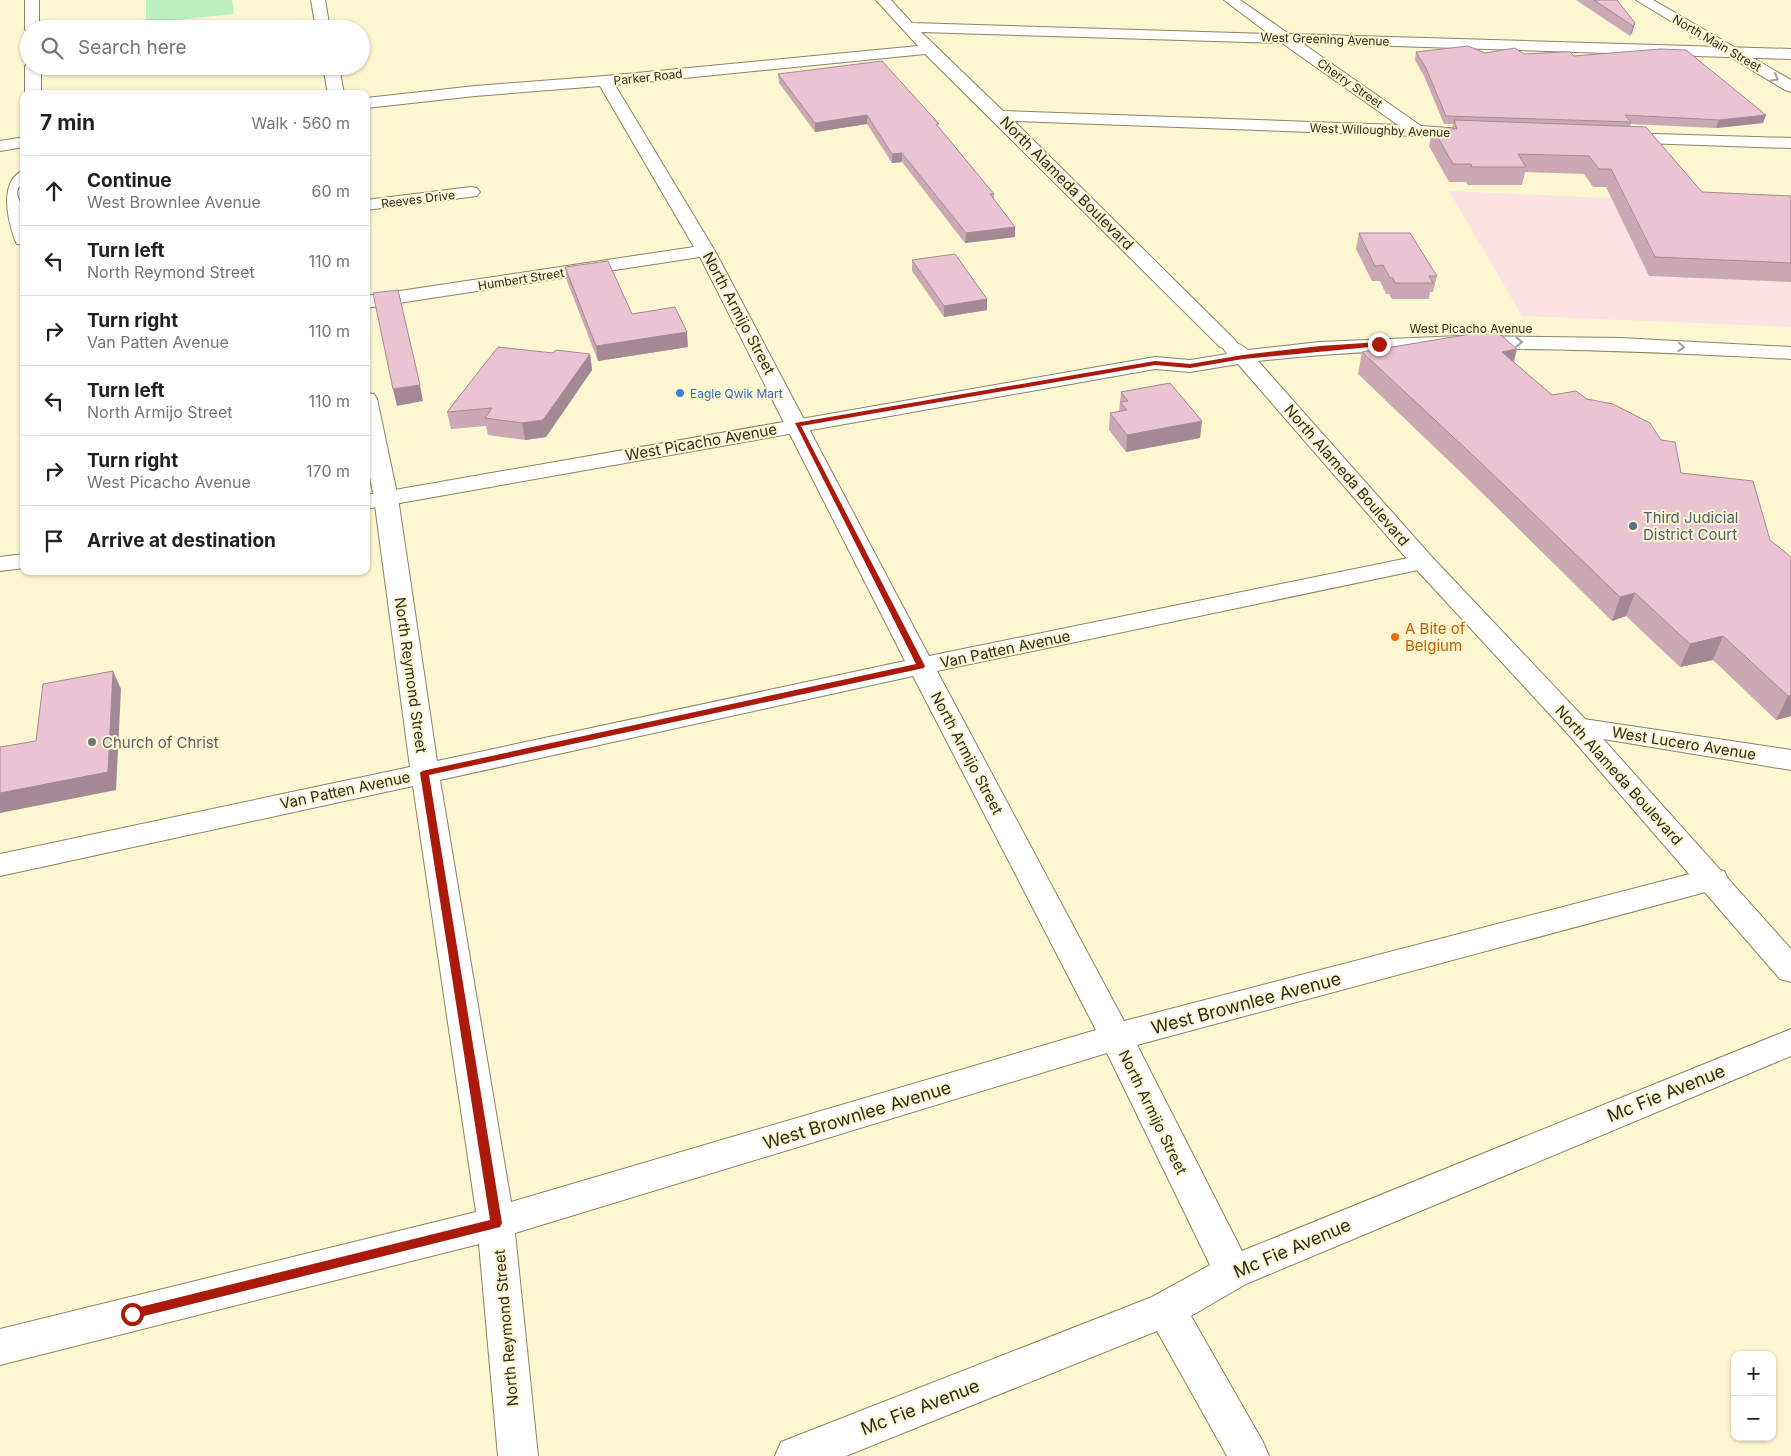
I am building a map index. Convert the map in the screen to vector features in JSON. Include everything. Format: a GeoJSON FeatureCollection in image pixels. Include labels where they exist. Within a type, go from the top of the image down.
{"type":"FeatureCollection","features":[{"type":"Feature","properties":{"kind":"street"},"geometry":{"type":"LineString","coordinates":[[32,0],[32,20]]}},
{"type":"Feature","properties":{"kind":"street"},"geometry":{"type":"LineString","coordinates":[[318,0],[321,20]]}},
{"type":"Feature","properties":{"kind":"street","name":"North Alameda Boulevard"},"geometry":{"type":"LineString","coordinates":[[883,0],[929,49],[1235,350],[1423,562],[1577,727],[1713,879],[1791,970]]}},
{"type":"Feature","properties":{"kind":"street","name":"Cherry Street"},"geometry":{"type":"LineString","coordinates":[[1232,0],[1418,132]]}},
{"type":"Feature","properties":{"kind":"street","name":"North Main Street"},"geometry":{"type":"LineString","coordinates":[[1643,0],[1738,47],[1791,87]]}},
{"type":"Feature","properties":{"kind":"street","name":"West Greening Avenue"},"geometry":{"type":"LineString","coordinates":[[909,26],[1738,47],[1766,53],[1791,54]]}},
{"type":"Feature","properties":{"kind":"street","name":"Parker Road"},"geometry":{"type":"LineString","coordinates":[[370,103],[475,91],[605,82],[929,49]]}},
{"type":"Feature","properties":{"kind":"street","name":"North Main Street"},"geometry":{"type":"LineString","coordinates":[[1766,53],[1791,67]]}},
{"type":"Feature","properties":{"kind":"street"},"geometry":{"type":"LineString","coordinates":[[33,75],[33,90]]}},
{"type":"Feature","properties":{"kind":"street"},"geometry":{"type":"LineString","coordinates":[[333,75],[335,90]]}},
{"type":"Feature","properties":{"kind":"street","name":"North Armijo Street"},"geometry":{"type":"LineString","coordinates":[[605,82],[706,251],[1116,1037],[1232,1272]]}},
{"type":"Feature","properties":{"kind":"street","name":"West Willoughby Avenue"},"geometry":{"type":"LineString","coordinates":[[999,116],[1487,134]]}},
{"type":"Feature","properties":{"kind":"street"},"geometry":{"type":"LineString","coordinates":[[1604,138],[1791,143]]}},
{"type":"Feature","properties":{"kind":"street"},"geometry":{"type":"LineString","coordinates":[[0,146],[20,143]]}},
{"type":"Feature","properties":{"kind":"street"},"geometry":{"type":"LineString","coordinates":[[20,178],[10,186],[8,194],[20,228]]}},
{"type":"Feature","properties":{"kind":"street","name":"Reeves Drive"},"geometry":{"type":"LineString","coordinates":[[370,205],[471,192]]}},
{"type":"Feature","properties":{"kind":"street","name":"Humbert Street"},"geometry":{"type":"LineString","coordinates":[[370,301],[706,251]]}},
{"type":"Feature","properties":{"kind":"street","name":"West Picacho Avenue"},"geometry":{"type":"LineString","coordinates":[[376,500],[1155,363],[1190,366],[1235,350],[1365,329],[1475,326],[1667,329],[1791,334]]}},
{"type":"Feature","properties":{"kind":"street","name":"West Picacho Avenue"},"geometry":{"type":"LineString","coordinates":[[1235,350],[1460,342],[1620,344],[1791,352]]}},
{"type":"Feature","properties":{"kind":"street","name":"North Reymond Street"},"geometry":{"type":"LineString","coordinates":[[370,439],[376,500],[425,773],[496,1223],[518,1456]]}},
{"type":"Feature","properties":{"kind":"street"},"geometry":{"type":"LineString","coordinates":[[0,564],[20,562]]}},
{"type":"Feature","properties":{"kind":"street","name":"Van Patten Avenue"},"geometry":{"type":"LineString","coordinates":[[0,865],[921,666],[1423,562]]}},
{"type":"Feature","properties":{"kind":"street","name":"West Lucero Avenue"},"geometry":{"type":"LineString","coordinates":[[1577,727],[1791,760]]}},
{"type":"Feature","properties":{"kind":"street","name":"West Brownlee Avenue"},"geometry":{"type":"LineString","coordinates":[[0,1347],[496,1223],[1116,1037],[1713,879]]}},
{"type":"Feature","properties":{"kind":"street","name":"Mc Fie Avenue"},"geometry":{"type":"LineString","coordinates":[[795,1456],[1166,1310],[1232,1272],[1791,1042]]}},
{"type":"Feature","properties":{"kind":"street"},"geometry":{"type":"LineString","coordinates":[[1166,1310],[1249,1456]]}},
{"type":"Feature","properties":{"kind":"shaded area"},"geometry":{"type":"Polygon","coordinates":[[[1449,191],[1791,206],[1791,327],[1522,316],[1449,191]]]}},
{"type":"Feature","properties":{"kind":"green space"},"geometry":{"type":"Polygon","coordinates":[[[146,0],[232,0],[234,14],[175,20],[146,20],[146,0]]]}},
{"type":"Feature","properties":{"kind":"building"},"geometry":{"type":"Polygon","coordinates":[[[1594,0],[1617,0],[1635,23],[1633,26],[1594,0]]]}},
{"type":"Feature","properties":{"kind":"building"},"geometry":{"type":"Polygon","coordinates":[[[1468,46],[1485,53],[1515,48],[1524,54],[1570,52],[1574,56],[1660,49],[1686,50],[1766,115],[1719,120],[1625,115],[1631,122],[1446,116],[1426,68],[1416,52],[1468,46]]]}},
{"type":"Feature","properties":{"kind":"building"},"geometry":{"type":"Polygon","coordinates":[[[882,61],[939,124],[936,124],[994,194],[990,194],[1015,227],[966,233],[902,153],[892,154],[867,115],[815,123],[778,74],[882,61]]]}},
{"type":"Feature","properties":{"kind":"building"},"geometry":{"type":"Polygon","coordinates":[[[1454,120],[1646,127],[1702,192],[1791,196],[1791,263],[1655,257],[1611,169],[1599,169],[1589,156],[1518,154],[1526,167],[1472,167],[1471,164],[1453,164],[1433,129],[1457,129],[1454,120]]]}},
{"type":"Feature","properties":{"kind":"building"},"geometry":{"type":"Polygon","coordinates":[[[1359,233],[1410,233],[1437,276],[1429,276],[1433,283],[1395,283],[1383,265],[1375,266],[1359,233]]]}},
{"type":"Feature","properties":{"kind":"building"},"geometry":{"type":"Polygon","coordinates":[[[955,254],[987,299],[944,306],[912,260],[955,254]]]}},
{"type":"Feature","properties":{"kind":"building"},"geometry":{"type":"Polygon","coordinates":[[[608,261],[632,314],[675,307],[687,332],[596,346],[565,267],[608,261]]]}},
{"type":"Feature","properties":{"kind":"building"},"geometry":{"type":"Polygon","coordinates":[[[398,290],[420,385],[393,389],[373,293],[398,290]]]}},
{"type":"Feature","properties":{"kind":"building","name":"Third Judicial District Court"},"geometry":{"type":"Polygon","coordinates":[[[1495,330],[1517,349],[1502,352],[1552,395],[1576,391],[1587,399],[1613,404],[1650,423],[1661,440],[1675,442],[1681,473],[1753,481],[1770,540],[1791,557],[1791,695],[1788,696],[1723,636],[1690,644],[1635,593],[1620,597],[1362,352],[1495,330]]]}},
{"type":"Feature","properties":{"kind":"building"},"geometry":{"type":"Polygon","coordinates":[[[498,347],[553,353],[556,350],[590,354],[543,420],[522,423],[485,418],[492,408],[447,412],[498,347]]]}},
{"type":"Feature","properties":{"kind":"building"},"geometry":{"type":"Polygon","coordinates":[[[1170,383],[1202,421],[1127,435],[1110,413],[1127,410],[1120,402],[1128,401],[1121,392],[1170,383]]]}},
{"type":"Feature","properties":{"kind":"building","name":"Church of Christ"},"geometry":{"type":"Polygon","coordinates":[[[113,671],[108,772],[0,793],[0,747],[36,741],[43,684],[113,671]]]}},
{"type":"Feature","properties":{"kind":"place","name":"Eagle Qwik Mart"},"geometry":{"type":"Point","coordinates":[680,393]}},
{"type":"Feature","properties":{"kind":"place","name":"Third Judicial District Court"},"geometry":{"type":"Point","coordinates":[1633,526]}},
{"type":"Feature","properties":{"kind":"place","name":"A Bite of Belgium"},"geometry":{"type":"Point","coordinates":[1395,637]}},
{"type":"Feature","properties":{"kind":"place","name":"Church of Christ"},"geometry":{"type":"Point","coordinates":[92,742]}},
{"type":"Feature","properties":{"kind":"route"},"geometry":{"type":"LineString","coordinates":[[132,1314],[496,1223],[425,773],[921,666],[797,425],[1015,389],[1155,363],[1190,366],[1243,357],[1320,348],[1379,344]]}}]}
